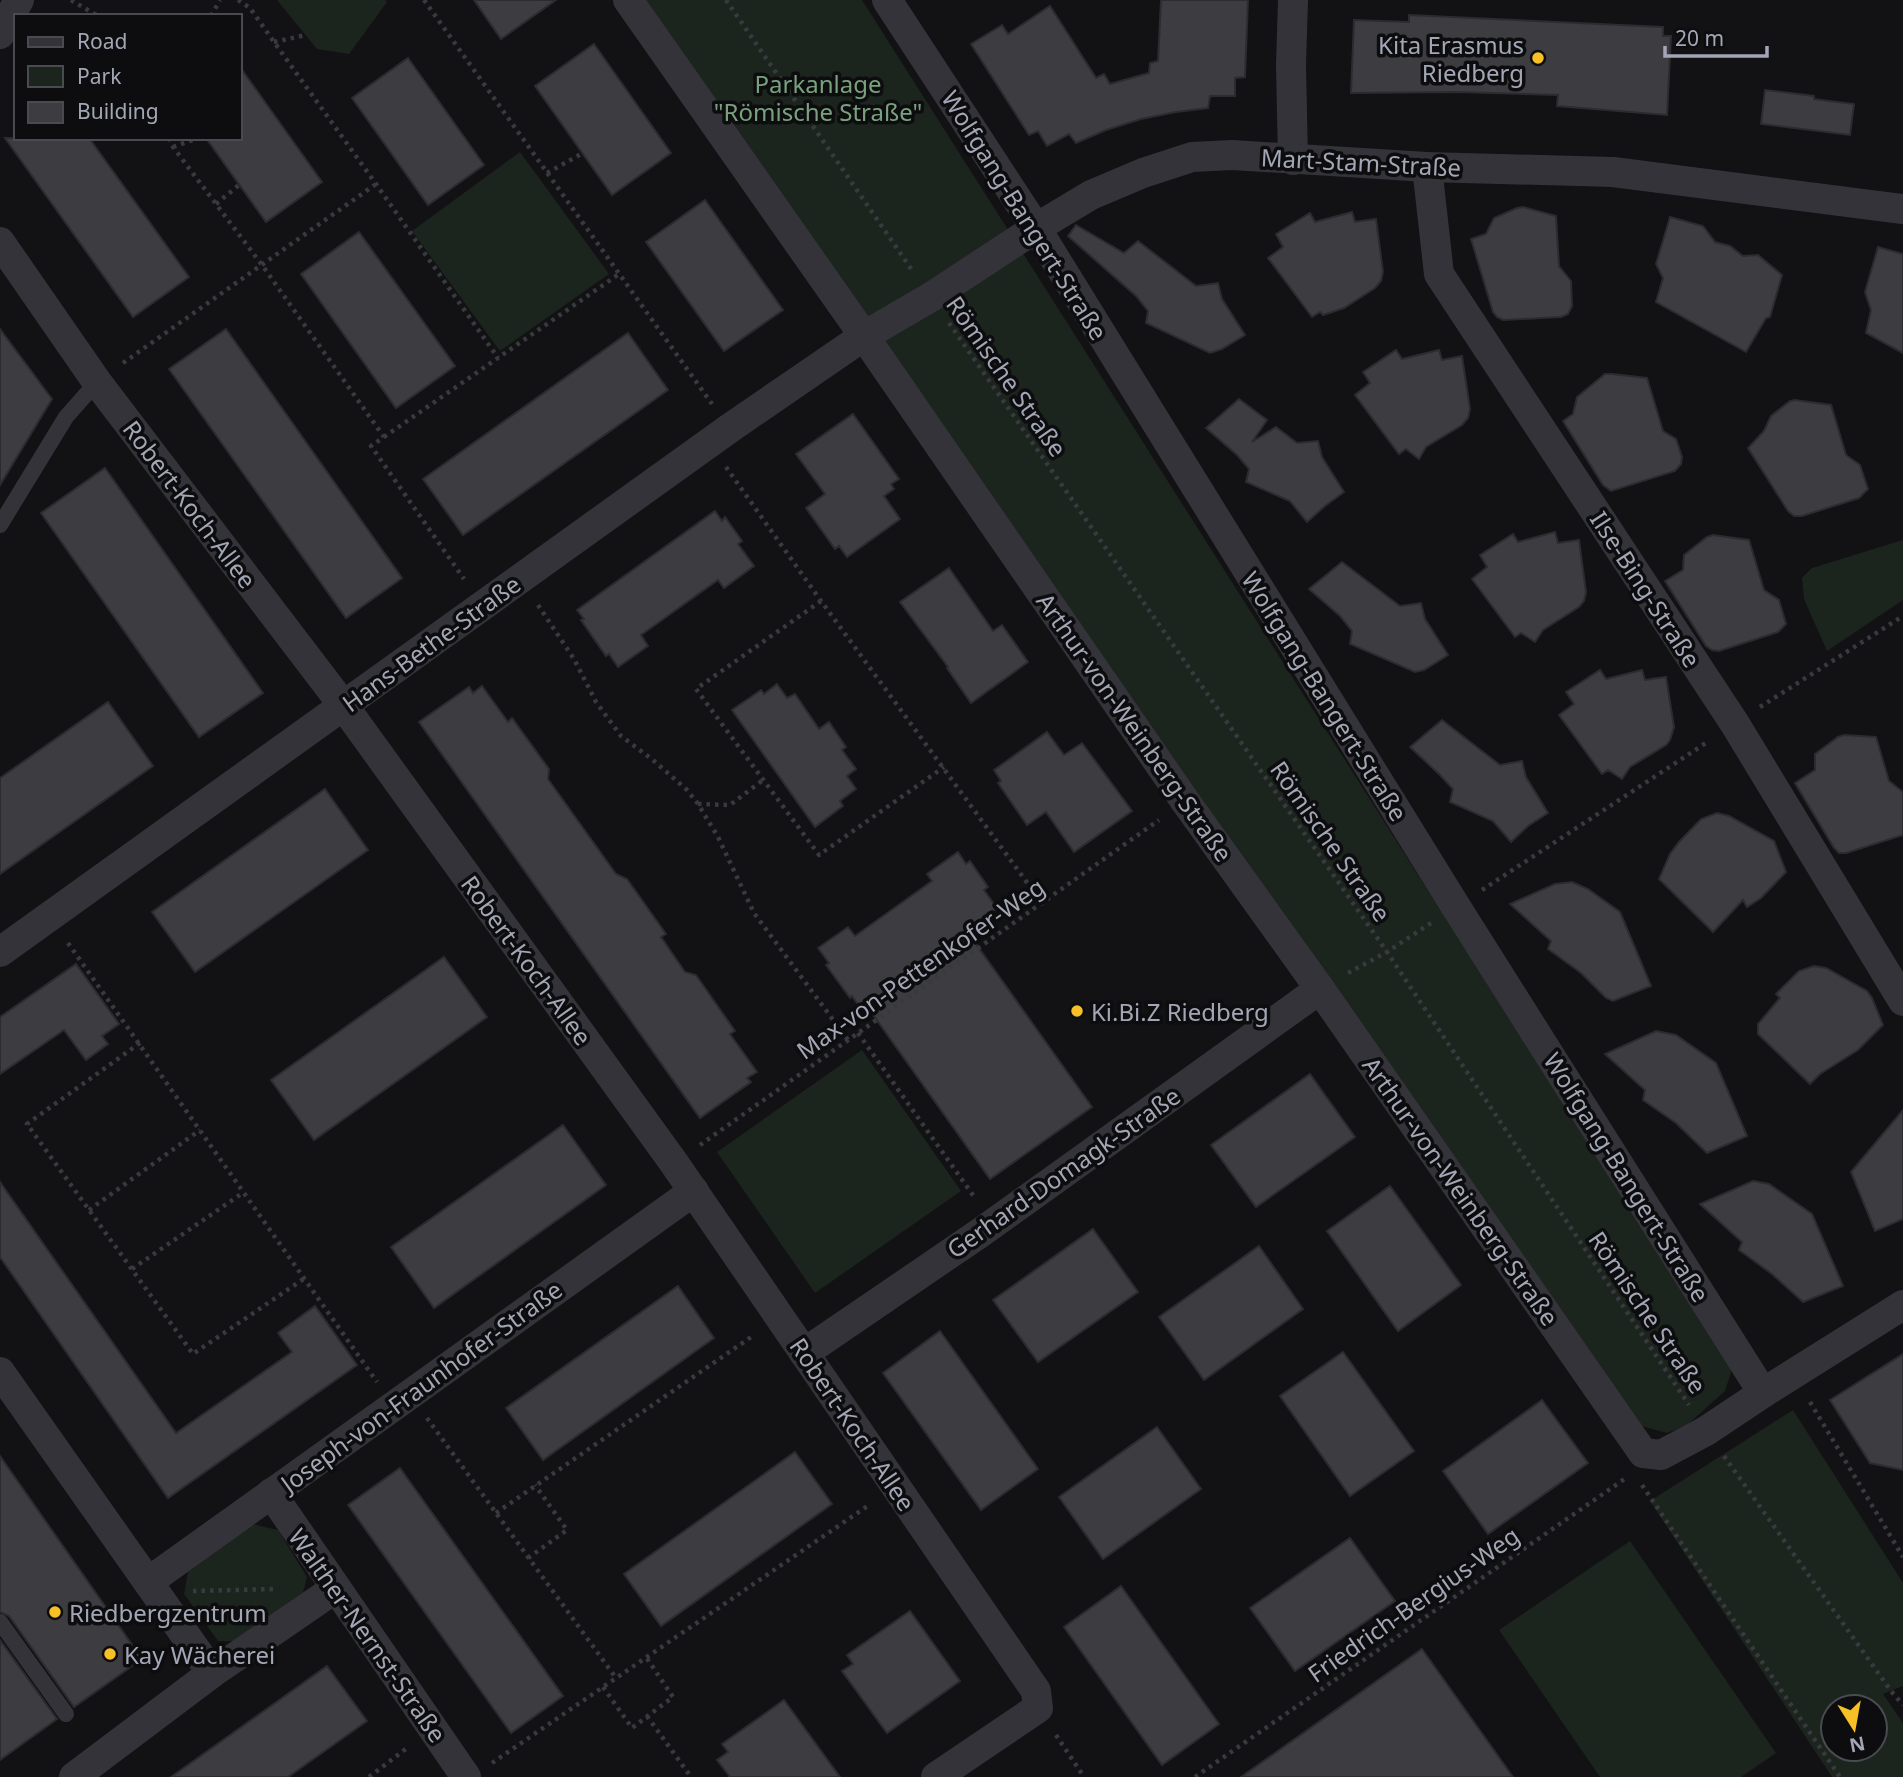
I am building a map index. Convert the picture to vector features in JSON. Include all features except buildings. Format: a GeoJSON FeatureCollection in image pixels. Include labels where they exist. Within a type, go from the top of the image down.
{"type":"FeatureCollection","features":[{"type":"Feature","properties":{"kind":"street"},"geometry":{"type":"LineString","coordinates":[[0,34],[19,0]]}},
{"type":"Feature","properties":{"kind":"street","name":"Arthur-von-Weinberg-Straße"},"geometry":{"type":"LineString","coordinates":[[628,0],[864,336],[1185,802],[1320,989],[1639,1463]]}},
{"type":"Feature","properties":{"kind":"street","name":"Wolfgang-Bangert-Straße"},"geometry":{"type":"LineString","coordinates":[[887,0],[1035,228],[1456,907],[1763,1393]]}},
{"type":"Feature","properties":{"kind":"street"},"geometry":{"type":"LineString","coordinates":[[1293,0],[1293,160]]}},
{"type":"Feature","properties":{"kind":"street","name":"Mart-Stam-Straße"},"geometry":{"type":"LineString","coordinates":[[864,336],[931,297],[1035,228],[1091,195],[1143,173],[1192,157],[1232,155],[1427,167],[1613,172],[1903,209]]}},
{"type":"Feature","properties":{"kind":"street","name":"Ilse-Bing-Straße"},"geometry":{"type":"LineString","coordinates":[[1427,167],[1439,274],[1735,724],[1903,1001]]}},
{"type":"Feature","properties":{"kind":"street","name":"Robert-Koch-Allee"},"geometry":{"type":"LineString","coordinates":[[0,242],[97,382],[344,705],[694,1191],[1037,1699]]}},
{"type":"Feature","properties":{"kind":"street","name":"Hans-Bethe-Straße"},"geometry":{"type":"LineString","coordinates":[[0,952],[719,435],[864,336]]}},
{"type":"Feature","properties":{"kind":"street","name":"Gerhard-Domagk-Straße"},"geometry":{"type":"LineString","coordinates":[[804,1353],[993,1224],[1320,989]]}},
{"type":"Feature","properties":{"kind":"street","name":"Joseph-von-Fraunhofer-Straße"},"geometry":{"type":"LineString","coordinates":[[151,1587],[271,1493],[694,1191]]}},
{"type":"Feature","properties":{"kind":"street"},"geometry":{"type":"LineString","coordinates":[[1639,1463],[1661,1455],[1706,1431],[1903,1305]]}},
{"type":"Feature","properties":{"kind":"street"},"geometry":{"type":"LineString","coordinates":[[0,1372],[212,1673]]}},
{"type":"Feature","properties":{"kind":"street","name":"Walther-Nernst-Straße"},"geometry":{"type":"LineString","coordinates":[[271,1493],[432,1728],[474,1773]]}},
{"type":"Feature","properties":{"kind":"street"},"geometry":{"type":"LineString","coordinates":[[74,1777],[212,1673],[336,1588]]}},
{"type":"Feature","properties":{"kind":"street"},"geometry":{"type":"LineString","coordinates":[[936,1777],[1037,1699]]}},
{"type":"Feature","properties":{"kind":"lane"},"geometry":{"type":"LineString","coordinates":[[0,526],[66,417],[97,382]]}},
{"type":"Feature","properties":{"kind":"lane"},"geometry":{"type":"LineString","coordinates":[[0,1622],[65,1714]]}},
{"type":"Feature","properties":{"kind":"path"},"geometry":{"type":"LineString","coordinates":[[71,0],[95,14]]}},
{"type":"Feature","properties":{"kind":"path"},"geometry":{"type":"LineString","coordinates":[[238,0],[250,8],[498,358]]}},
{"type":"Feature","properties":{"kind":"path"},"geometry":{"type":"LineString","coordinates":[[424,0],[619,274],[821,601],[1042,903]]}},
{"type":"Feature","properties":{"kind":"path","name":"Römische Straße"},"geometry":{"type":"LineString","coordinates":[[726,0],[1387,952],[1706,1431],[1891,1691],[1903,1704]]}},
{"type":"Feature","properties":{"kind":"path"},"geometry":{"type":"LineString","coordinates":[[274,42],[306,35]]}},
{"type":"Feature","properties":{"kind":"path"},"geometry":{"type":"LineString","coordinates":[[170,140],[384,437]]}},
{"type":"Feature","properties":{"kind":"path"},"geometry":{"type":"LineString","coordinates":[[173,147],[192,140]]}},
{"type":"Feature","properties":{"kind":"path"},"geometry":{"type":"LineString","coordinates":[[547,173],[583,153]]}},
{"type":"Feature","properties":{"kind":"path"},"geometry":{"type":"LineString","coordinates":[[97,382],[376,184]]}},
{"type":"Feature","properties":{"kind":"path"},"geometry":{"type":"LineString","coordinates":[[216,204],[239,185]]}},
{"type":"Feature","properties":{"kind":"path"},"geometry":{"type":"LineString","coordinates":[[483,605],[371,446],[619,274]]}},
{"type":"Feature","properties":{"kind":"path"},"geometry":{"type":"LineString","coordinates":[[821,601],[696,690],[819,855],[944,767]]}},
{"type":"Feature","properties":{"kind":"path"},"geometry":{"type":"LineString","coordinates":[[539,606],[574,659],[596,702],[621,736],[687,790],[698,804],[718,837],[754,912],[848,1040]]}},
{"type":"Feature","properties":{"kind":"path"},"geometry":{"type":"LineString","coordinates":[[1320,989],[1387,952],[1903,616]]}},
{"type":"Feature","properties":{"kind":"path"},"geometry":{"type":"LineString","coordinates":[[698,804],[730,805],[763,780]]}},
{"type":"Feature","properties":{"kind":"path","name":"Max-von-Pettenkofer-Weg"},"geometry":{"type":"LineString","coordinates":[[674,1163],[1185,802]]}},
{"type":"Feature","properties":{"kind":"path"},"geometry":{"type":"LineString","coordinates":[[49,916],[305,1278],[401,1400],[496,1513],[616,1678]]}},
{"type":"Feature","properties":{"kind":"path"},"geometry":{"type":"LineString","coordinates":[[858,1033],[993,1224]]}},
{"type":"Feature","properties":{"kind":"path"},"geometry":{"type":"LineString","coordinates":[[140,1043],[27,1124],[193,1354],[305,1278]]}},
{"type":"Feature","properties":{"kind":"path"},"geometry":{"type":"LineString","coordinates":[[89,1210],[200,1130]]}},
{"type":"Feature","properties":{"kind":"path"},"geometry":{"type":"LineString","coordinates":[[132,1269],[244,1192]]}},
{"type":"Feature","properties":{"kind":"path"},"geometry":{"type":"LineString","coordinates":[[496,1513],[780,1317]]}},
{"type":"Feature","properties":{"kind":"path"},"geometry":{"type":"LineString","coordinates":[[1793,1374],[1903,1557]]}},
{"type":"Feature","properties":{"kind":"path"},"geometry":{"type":"LineString","coordinates":[[1639,1463],[1840,1777]]}},
{"type":"Feature","properties":{"kind":"path","name":"Friedrich-Bergius-Weg"},"geometry":{"type":"LineString","coordinates":[[1195,1777],[1639,1463]]}},
{"type":"Feature","properties":{"kind":"path"},"geometry":{"type":"LineString","coordinates":[[528,1558],[567,1530],[535,1485]]}},
{"type":"Feature","properties":{"kind":"path"},"geometry":{"type":"LineString","coordinates":[[474,1773],[895,1486]]}},
{"type":"Feature","properties":{"kind":"path"},"geometry":{"type":"LineString","coordinates":[[151,1587],[280,1589]]}},
{"type":"Feature","properties":{"kind":"path"},"geometry":{"type":"LineString","coordinates":[[603,1687],[632,1728],[673,1697],[646,1657]]}},
{"type":"Feature","properties":{"kind":"path"},"geometry":{"type":"LineString","coordinates":[[1037,1699],[1084,1777]]}},
{"type":"Feature","properties":{"kind":"path"},"geometry":{"type":"LineString","coordinates":[[647,1716],[691,1777]]}},
{"type":"Feature","properties":{"kind":"path"},"geometry":{"type":"LineString","coordinates":[[369,1777],[432,1728]]}},
{"type":"Feature","properties":{"kind":"green space"},"geometry":{"type":"Polygon","coordinates":[[[277,0],[387,2],[349,54],[317,49],[277,0]]]}},
{"type":"Feature","properties":{"kind":"green space","name":"Parkanlage \"Römische Straße\""},"geometry":{"type":"Polygon","coordinates":[[[640,0],[862,0],[1732,1369],[1725,1391],[1687,1425],[1667,1433],[1634,1424],[640,0]]]}},
{"type":"Feature","properties":{"kind":"green space"},"geometry":{"type":"Polygon","coordinates":[[[520,152],[609,274],[500,351],[412,231],[520,152]]]}},
{"type":"Feature","properties":{"kind":"green space"},"geometry":{"type":"Polygon","coordinates":[[[1903,540],[1903,600],[1827,651],[1804,599],[1802,578],[1812,568],[1903,540]]]}},
{"type":"Feature","properties":{"kind":"green space"},"geometry":{"type":"Polygon","coordinates":[[[862,1050],[961,1191],[815,1293],[717,1152],[862,1050]]]}},
{"type":"Feature","properties":{"kind":"green space"},"geometry":{"type":"Polygon","coordinates":[[[1793,1410],[1903,1583],[1903,1686],[1886,1693],[1819,1693],[1819,1757],[1650,1501],[1793,1410]]]}},
{"type":"Feature","properties":{"kind":"green space"},"geometry":{"type":"Polygon","coordinates":[[[252,1524],[278,1530],[307,1577],[303,1593],[238,1641],[218,1641],[184,1594],[188,1572],[252,1524]]]}},
{"type":"Feature","properties":{"kind":"green space"},"geometry":{"type":"Polygon","coordinates":[[[1630,1541],[1776,1753],[1741,1777],[1600,1777],[1499,1630],[1630,1541]]]}},
{"type":"Feature","properties":{"kind":"green space"},"geometry":{"type":"Polygon","coordinates":[[[1889,1703],[1903,1723],[1903,1777],[1832,1777],[1823,1763],[1889,1763],[1889,1703]]]}},
{"type":"Feature","properties":{"kind":"place","name":"Kita Erasmus Riedberg"},"geometry":{"type":"Point","coordinates":[1538,58]}},
{"type":"Feature","properties":{"kind":"place","name":"Ki.Bi.Z Riedberg"},"geometry":{"type":"Point","coordinates":[1077,1011]}},
{"type":"Feature","properties":{"kind":"place","name":"Riedbergzentrum"},"geometry":{"type":"Point","coordinates":[55,1612]}},
{"type":"Feature","properties":{"kind":"place","name":"Kay Wächerei"},"geometry":{"type":"Point","coordinates":[110,1654]}}]}
